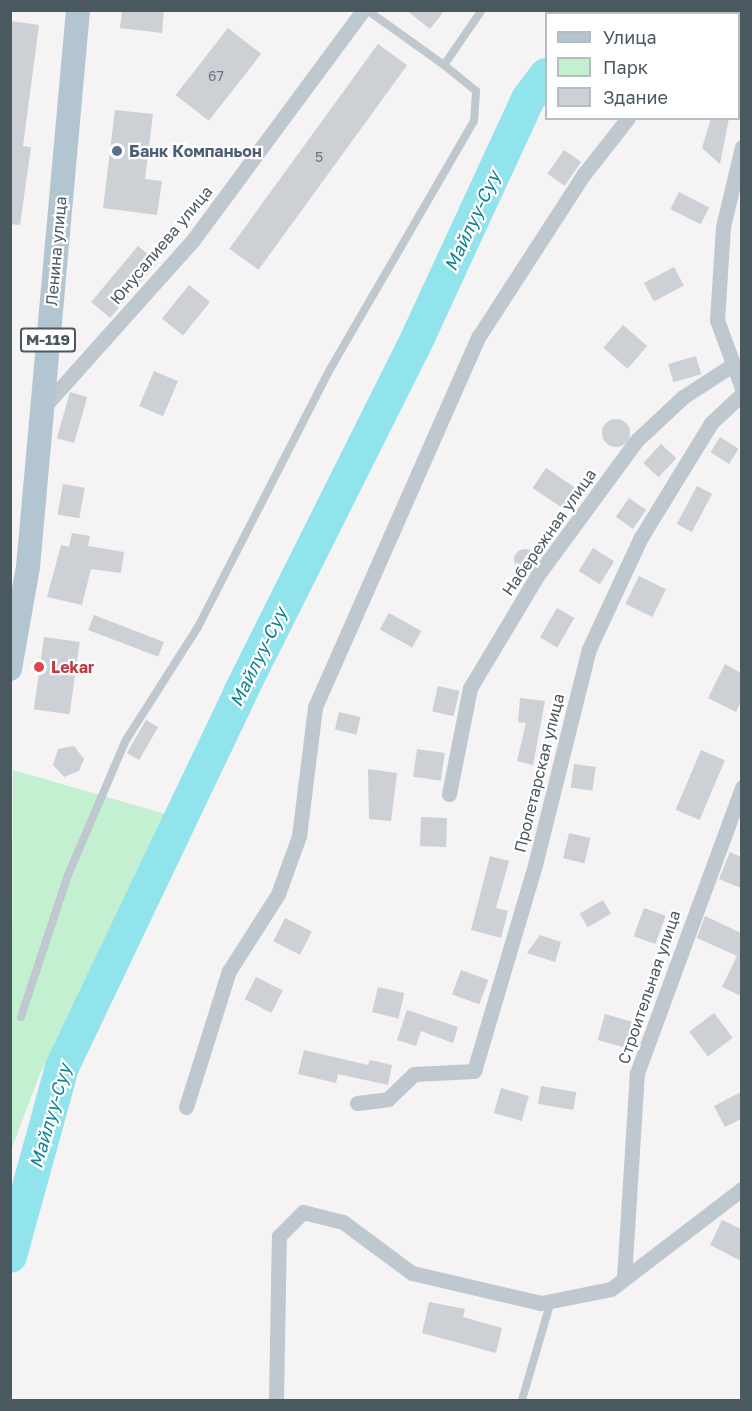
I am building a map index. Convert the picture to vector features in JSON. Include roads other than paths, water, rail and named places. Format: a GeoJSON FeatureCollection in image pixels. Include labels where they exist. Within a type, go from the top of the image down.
{"type":"FeatureCollection","features":[{"type":"Feature","properties":{"kind":"main road","name":"Ленина улица"},"geometry":{"type":"LineString","coordinates":[[10,669],[28,567],[78,10]]}},
{"type":"Feature","properties":{"kind":"street","name":"Юнусалиева улица"},"geometry":{"type":"LineString","coordinates":[[42,409],[193,240],[365,10]]}},
{"type":"Feature","properties":{"kind":"street"},"geometry":{"type":"LineString","coordinates":[[186,1107],[229,971],[278,894],[299,836],[315,707],[479,336],[584,174],[626,120]]}},
{"type":"Feature","properties":{"kind":"street"},"geometry":{"type":"LineString","coordinates":[[741,147],[723,227],[717,320],[730,366],[741,388]]}},
{"type":"Feature","properties":{"kind":"street","name":"Набережная улица"},"geometry":{"type":"LineString","coordinates":[[449,794],[470,688],[537,576],[638,440],[683,397],[730,366]]}},
{"type":"Feature","properties":{"kind":"street","name":"Пролетарская улица"},"geometry":{"type":"LineString","coordinates":[[357,1103],[387,1099],[414,1074],[474,1071],[535,865],[589,649],[640,539],[711,423],[741,393]]}},
{"type":"Feature","properties":{"kind":"street","name":"Строительная улица"},"geometry":{"type":"LineString","coordinates":[[624,1278],[637,1073],[741,787]]}},
{"type":"Feature","properties":{"kind":"street"},"geometry":{"type":"LineString","coordinates":[[276,1401],[279,1236],[303,1212],[344,1222],[412,1273],[551,1301],[611,1289],[741,1189]]}},
{"type":"Feature","properties":{"kind":"lane"},"geometry":{"type":"LineString","coordinates":[[21,1017],[68,875],[126,740],[198,627],[334,361],[474,121],[476,92],[444,64],[365,10]]}},
{"type":"Feature","properties":{"kind":"lane"},"geometry":{"type":"LineString","coordinates":[[444,64],[482,10]]}},
{"type":"Feature","properties":{"kind":"lane"},"geometry":{"type":"LineString","coordinates":[[522,1401],[551,1301]]}},
{"type":"Feature","properties":{"kind":"waterway","name":"Майлуу-Суу"},"geometry":{"type":"LineString","coordinates":[[10,1256],[62,1067],[240,693],[413,348],[528,99],[545,76]]}},
{"type":"Feature","properties":{"kind":"place","name":"Банк Компаньон"},"geometry":{"type":"Point","coordinates":[117,151]}},
{"type":"Feature","properties":{"kind":"place","name":"Lekar"},"geometry":{"type":"Point","coordinates":[39,667]}}]}
